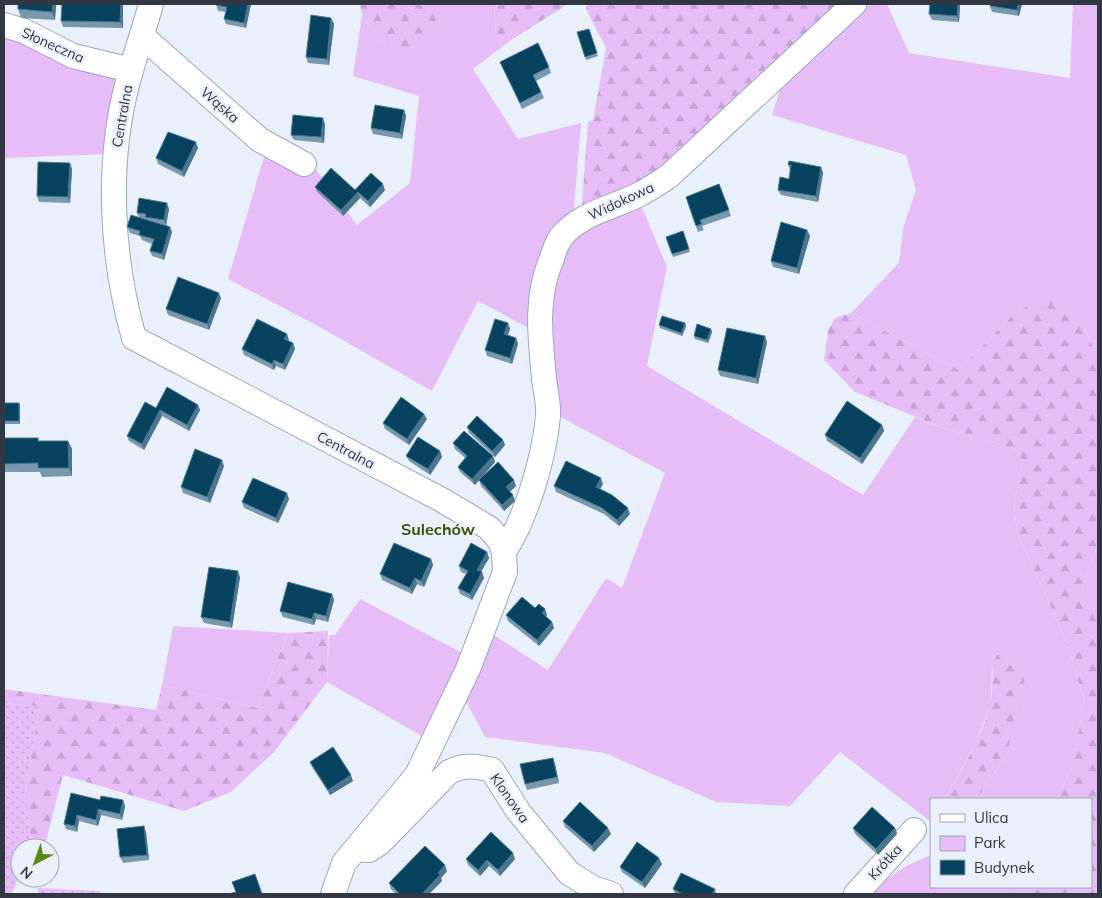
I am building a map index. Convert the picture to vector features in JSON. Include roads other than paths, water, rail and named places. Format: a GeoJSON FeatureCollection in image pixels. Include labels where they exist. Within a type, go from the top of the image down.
{"type":"FeatureCollection","features":[{"type":"Feature","properties":{"kind":"street","name":"Centralna"},"geometry":{"type":"LineString","coordinates":[[151,4],[131,70],[120,121],[114,168],[117,252],[124,301],[134,338],[442,500],[490,528],[500,541],[504,552]]}},
{"type":"Feature","properties":{"kind":"street","name":"Widokowa"},"geometry":{"type":"LineString","coordinates":[[504,552],[518,531],[528,502],[544,440],[548,414],[540,334],[541,302],[546,270],[560,238],[576,222],[639,194],[670,176],[854,4]]}},
{"type":"Feature","properties":{"kind":"street","name":"Słoneczna"},"geometry":{"type":"LineString","coordinates":[[4,25],[24,31],[73,56],[131,70]]}},
{"type":"Feature","properties":{"kind":"street","name":"Wąska"},"geometry":{"type":"LineString","coordinates":[[142,36],[260,140],[304,164]]}},
{"type":"Feature","properties":{"kind":"street"},"geometry":{"type":"LineString","coordinates":[[334,894],[344,863],[417,775],[468,669],[505,572],[504,552]]}},
{"type":"Feature","properties":{"kind":"street","name":"Klonowa"},"geometry":{"type":"LineString","coordinates":[[356,849],[370,850],[380,843],[449,772],[458,767],[474,765],[492,770],[518,811],[569,873],[593,888],[611,894]]}},
{"type":"Feature","properties":{"kind":"street","name":"Krótka"},"geometry":{"type":"LineString","coordinates":[[856,894],[914,830]]}},
{"type":"Feature","properties":{"kind":"district","name":"Sulechów"},"geometry":{"type":"Point","coordinates":[438,529]}}]}
